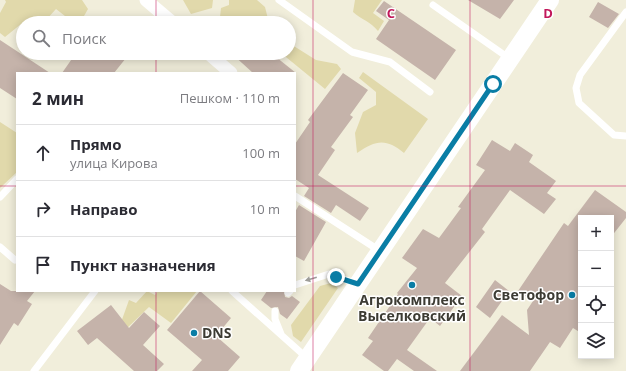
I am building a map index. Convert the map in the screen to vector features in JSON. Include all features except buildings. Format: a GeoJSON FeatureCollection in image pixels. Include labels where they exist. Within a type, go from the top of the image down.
{"type":"FeatureCollection","features":[{"type":"Feature","properties":{"kind":"main road"},"geometry":{"type":"LineString","coordinates":[[303,365],[550,0]]}},
{"type":"Feature","properties":{"kind":"street"},"geometry":{"type":"LineString","coordinates":[[146,0],[165,16]]}},
{"type":"Feature","properties":{"kind":"street"},"geometry":{"type":"LineString","coordinates":[[216,60],[230,72]]}},
{"type":"Feature","properties":{"kind":"lane"},"geometry":{"type":"LineString","coordinates":[[279,0],[352,52],[390,62],[430,92]]}},
{"type":"Feature","properties":{"kind":"lane"},"geometry":{"type":"LineString","coordinates":[[433,5],[510,59]]}},
{"type":"Feature","properties":{"kind":"lane"},"geometry":{"type":"LineString","coordinates":[[626,12],[580,75],[576,88],[579,103],[614,135],[626,136]]}},
{"type":"Feature","properties":{"kind":"lane"},"geometry":{"type":"LineString","coordinates":[[0,197],[16,180]]}},
{"type":"Feature","properties":{"kind":"lane"},"geometry":{"type":"LineString","coordinates":[[296,197],[380,251]]}},
{"type":"Feature","properties":{"kind":"lane"},"geometry":{"type":"LineString","coordinates":[[0,248],[16,260]]}},
{"type":"Feature","properties":{"kind":"lane"},"geometry":{"type":"LineString","coordinates":[[296,286],[329,274],[358,284]]}},
{"type":"Feature","properties":{"kind":"lane"},"geometry":{"type":"LineString","coordinates":[[34,371],[94,292]]}},
{"type":"Feature","properties":{"kind":"lane"},"geometry":{"type":"LineString","coordinates":[[233,292],[282,336],[303,365]]}},
{"type":"Feature","properties":{"kind":"lane"},"geometry":{"type":"LineString","coordinates":[[275,311],[275,319],[282,336]]}},
{"type":"Feature","properties":{"kind":"shaded area"},"geometry":{"type":"Polygon","coordinates":[[[5,0],[82,0],[88,9],[84,16],[65,16],[56,9],[50,16],[16,16],[16,28],[5,37],[0,33],[0,13],[6,2],[5,0]]]}},
{"type":"Feature","properties":{"kind":"shaded area"},"geometry":{"type":"Polygon","coordinates":[[[183,0],[213,0],[212,8],[191,14],[183,0]]]}},
{"type":"Feature","properties":{"kind":"shaded area"},"geometry":{"type":"Polygon","coordinates":[[[229,0],[257,0],[265,7],[267,16],[220,16],[221,8],[229,5],[229,0]]]}},
{"type":"Feature","properties":{"kind":"shaded area"},"geometry":{"type":"Polygon","coordinates":[[[355,0],[382,0],[373,13],[384,21],[378,31],[353,12],[355,0]]]}},
{"type":"Feature","properties":{"kind":"shaded area"},"geometry":{"type":"Polygon","coordinates":[[[296,47],[316,60],[337,64],[341,69],[325,89],[290,60],[296,60],[296,47]]]}},
{"type":"Feature","properties":{"kind":"shaded area"},"geometry":{"type":"Polygon","coordinates":[[[363,72],[428,119],[404,153],[392,145],[381,142],[370,145],[357,153],[355,133],[363,112],[376,105],[376,92],[359,78],[363,72]]]}},
{"type":"Feature","properties":{"kind":"shaded area"},"geometry":{"type":"Polygon","coordinates":[[[0,122],[16,132],[16,173],[0,188],[0,122]]]}},
{"type":"Feature","properties":{"kind":"shaded area"},"geometry":{"type":"Polygon","coordinates":[[[331,283],[338,288],[301,342],[293,336],[291,325],[320,286],[331,283]]]}},
{"type":"Feature","properties":{"kind":"shaded area"},"geometry":{"type":"Polygon","coordinates":[[[146,292],[155,295],[157,292],[196,292],[171,323],[149,307],[123,332],[119,328],[129,300],[136,303],[146,292]]]}},
{"type":"Feature","properties":{"kind":"place","name":"Агрокомплекс Выселковский"},"geometry":{"type":"Point","coordinates":[412,285]}},
{"type":"Feature","properties":{"kind":"place","name":"Светофор"},"geometry":{"type":"Point","coordinates":[572,295]}},
{"type":"Feature","properties":{"kind":"place","name":"DNS"},"geometry":{"type":"Point","coordinates":[194,333]}},
{"type":"Feature","properties":{"kind":"route"},"geometry":{"type":"LineString","coordinates":[[336,277],[358,284],[493,84]]}}]}
